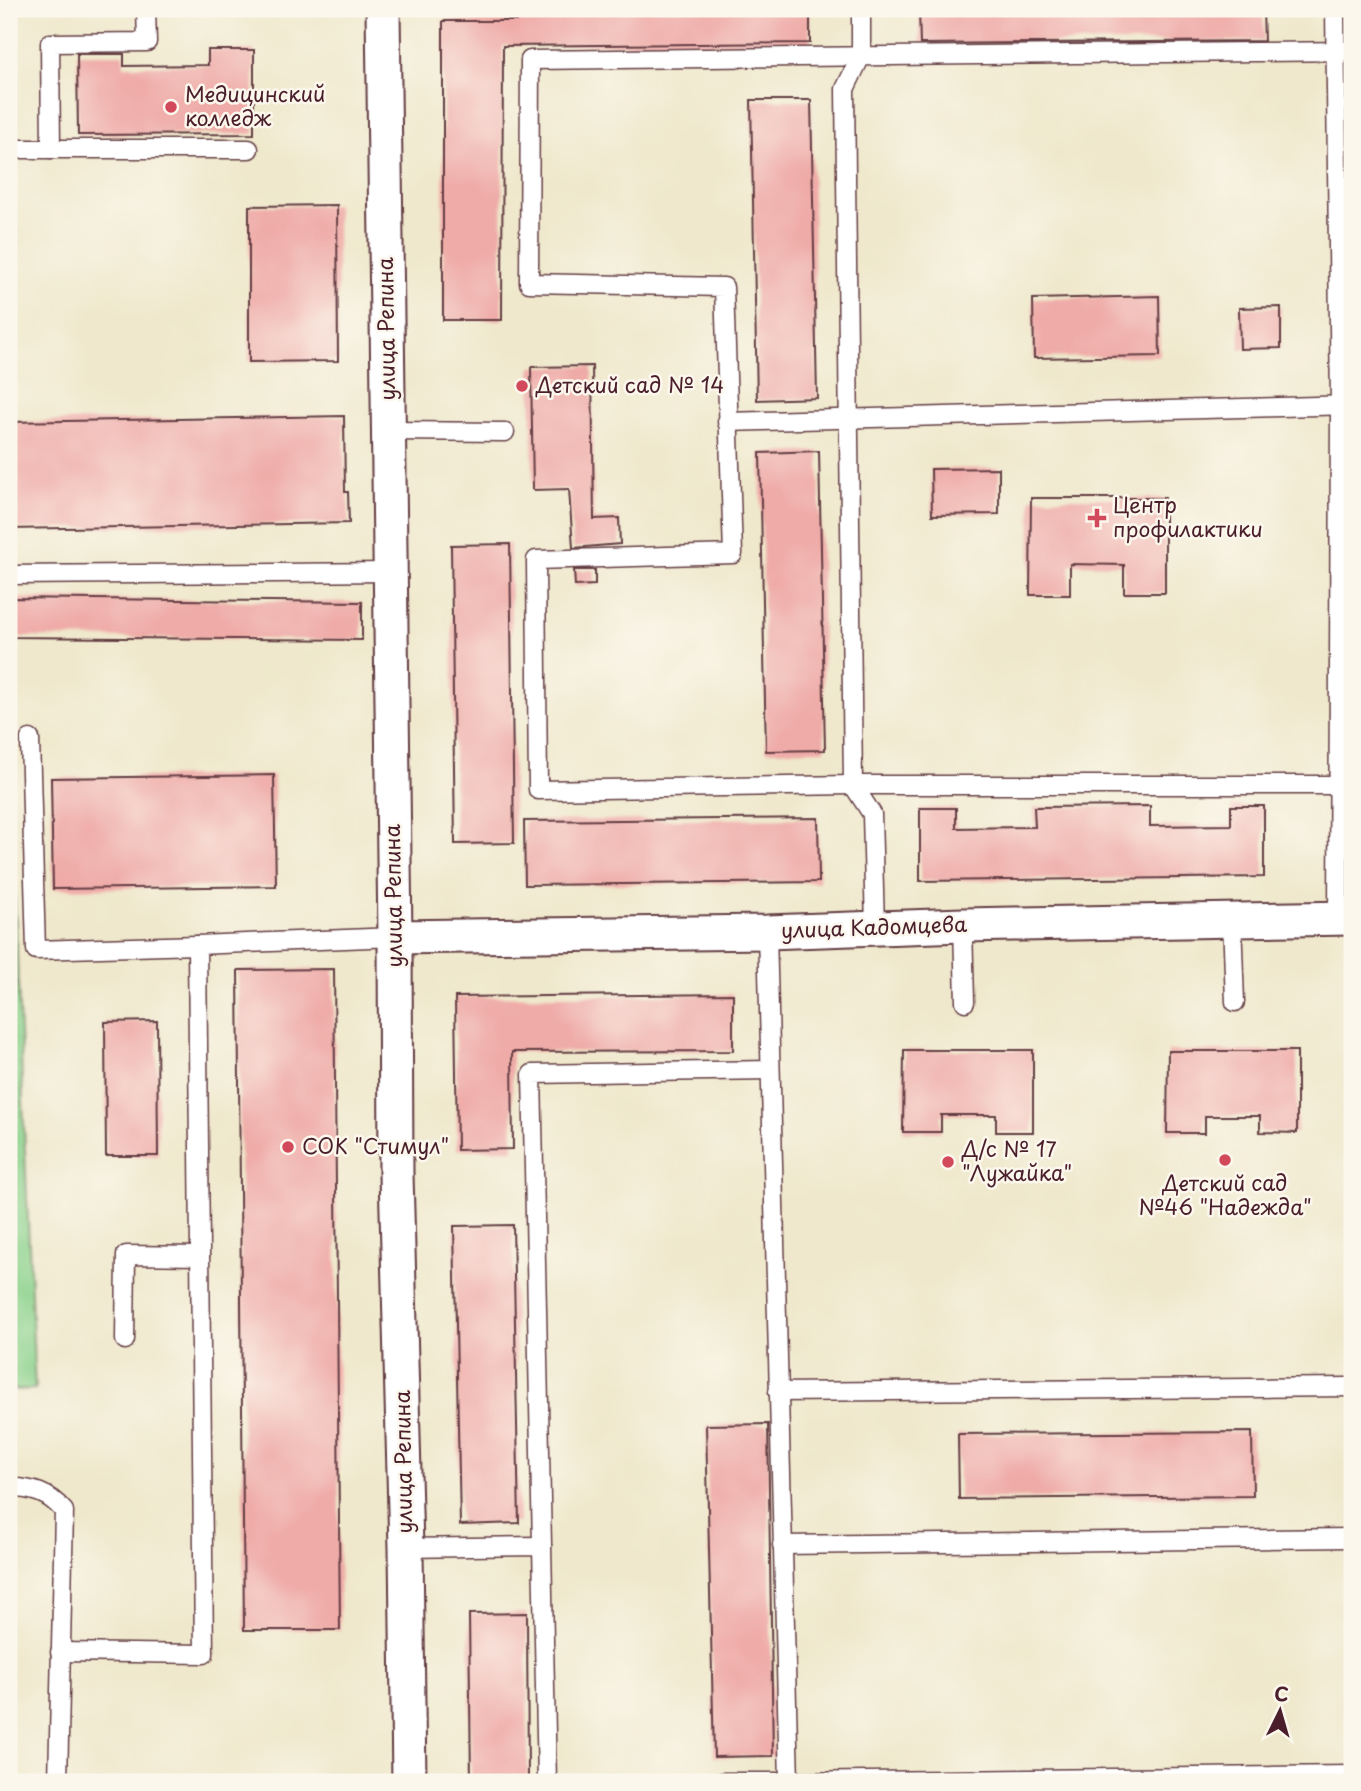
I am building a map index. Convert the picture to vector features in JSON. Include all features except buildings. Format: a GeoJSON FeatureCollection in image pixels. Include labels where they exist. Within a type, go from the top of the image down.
{"type":"FeatureCollection","features":[{"type":"Feature","properties":{"kind":"street","name":"улица Репина"},"geometry":{"type":"LineString","coordinates":[[383,9],[397,1174],[409,1782]]}},
{"type":"Feature","properties":{"kind":"street","name":"улица Кадомцева"},"geometry":{"type":"LineString","coordinates":[[395,937],[767,932],[963,925],[1345,918]]}},
{"type":"Feature","properties":{"kind":"lane"},"geometry":{"type":"LineString","coordinates":[[51,149],[50,43],[147,43],[146,9]]}},
{"type":"Feature","properties":{"kind":"lane"},"geometry":{"type":"LineString","coordinates":[[861,9],[861,56],[845,89],[853,785],[872,814],[875,928]]}},
{"type":"Feature","properties":{"kind":"lane"},"geometry":{"type":"LineString","coordinates":[[1335,9],[1344,51],[1345,918]]}},
{"type":"Feature","properties":{"kind":"lane"},"geometry":{"type":"LineString","coordinates":[[1344,51],[530,60],[529,284],[724,287],[733,554],[536,560],[538,790],[853,785],[1346,785]]}},
{"type":"Feature","properties":{"kind":"lane"},"geometry":{"type":"LineString","coordinates":[[9,149],[249,149]]}},
{"type":"Feature","properties":{"kind":"lane"},"geometry":{"type":"LineString","coordinates":[[727,422],[1346,405]]}},
{"type":"Feature","properties":{"kind":"lane"},"geometry":{"type":"LineString","coordinates":[[389,431],[505,432]]}},
{"type":"Feature","properties":{"kind":"lane"},"geometry":{"type":"LineString","coordinates":[[9,575],[391,572]]}},
{"type":"Feature","properties":{"kind":"lane"},"geometry":{"type":"LineString","coordinates":[[30,739],[36,950],[395,937]]}},
{"type":"Feature","properties":{"kind":"lane"},"geometry":{"type":"LineString","coordinates":[[1232,920],[1235,1002]]}},
{"type":"Feature","properties":{"kind":"lane"},"geometry":{"type":"LineString","coordinates":[[963,925],[965,1002]]}},
{"type":"Feature","properties":{"kind":"lane"},"geometry":{"type":"LineString","coordinates":[[767,932],[789,1782]]}},
{"type":"Feature","properties":{"kind":"lane"},"geometry":{"type":"LineString","coordinates":[[60,1652],[204,1654],[197,945]]}},
{"type":"Feature","properties":{"kind":"lane"},"geometry":{"type":"LineString","coordinates":[[547,1782],[532,1074],[770,1070]]}},
{"type":"Feature","properties":{"kind":"lane"},"geometry":{"type":"LineString","coordinates":[[125,1340],[126,1255],[200,1256]]}},
{"type":"Feature","properties":{"kind":"lane"},"geometry":{"type":"LineString","coordinates":[[778,1392],[1352,1387]]}},
{"type":"Feature","properties":{"kind":"lane"},"geometry":{"type":"LineString","coordinates":[[9,1487],[36,1491],[54,1500],[64,1511],[58,1782]]}},
{"type":"Feature","properties":{"kind":"lane"},"geometry":{"type":"LineString","coordinates":[[782,1545],[1352,1538]]}},
{"type":"Feature","properties":{"kind":"lane"},"geometry":{"type":"LineString","coordinates":[[406,1548],[542,1546]]}},
{"type":"Feature","properties":{"kind":"lane"},"geometry":{"type":"LineString","coordinates":[[722,1782],[1352,1776]]}},
{"type":"Feature","properties":{"kind":"green space"},"geometry":{"type":"Polygon","coordinates":[[[9,767],[35,1389],[9,1390],[9,767]]]}},
{"type":"Feature","properties":{"kind":"place","name":"Медицинский колледж"},"geometry":{"type":"Point","coordinates":[171,107]}},
{"type":"Feature","properties":{"kind":"place","name":"Детский сад № 14"},"geometry":{"type":"Point","coordinates":[522,386]}},
{"type":"Feature","properties":{"kind":"place","name":"Центр профилактики"},"geometry":{"type":"Point","coordinates":[1097,518]}},
{"type":"Feature","properties":{"kind":"place","name":"СОК \"Стимул\""},"geometry":{"type":"Point","coordinates":[288,1147]}},
{"type":"Feature","properties":{"kind":"place","name":"Детский сад №46 \"Надежда\""},"geometry":{"type":"Point","coordinates":[1225,1160]}},
{"type":"Feature","properties":{"kind":"place","name":"Д/с № 17 \"Лужайка\""},"geometry":{"type":"Point","coordinates":[948,1162]}}]}
